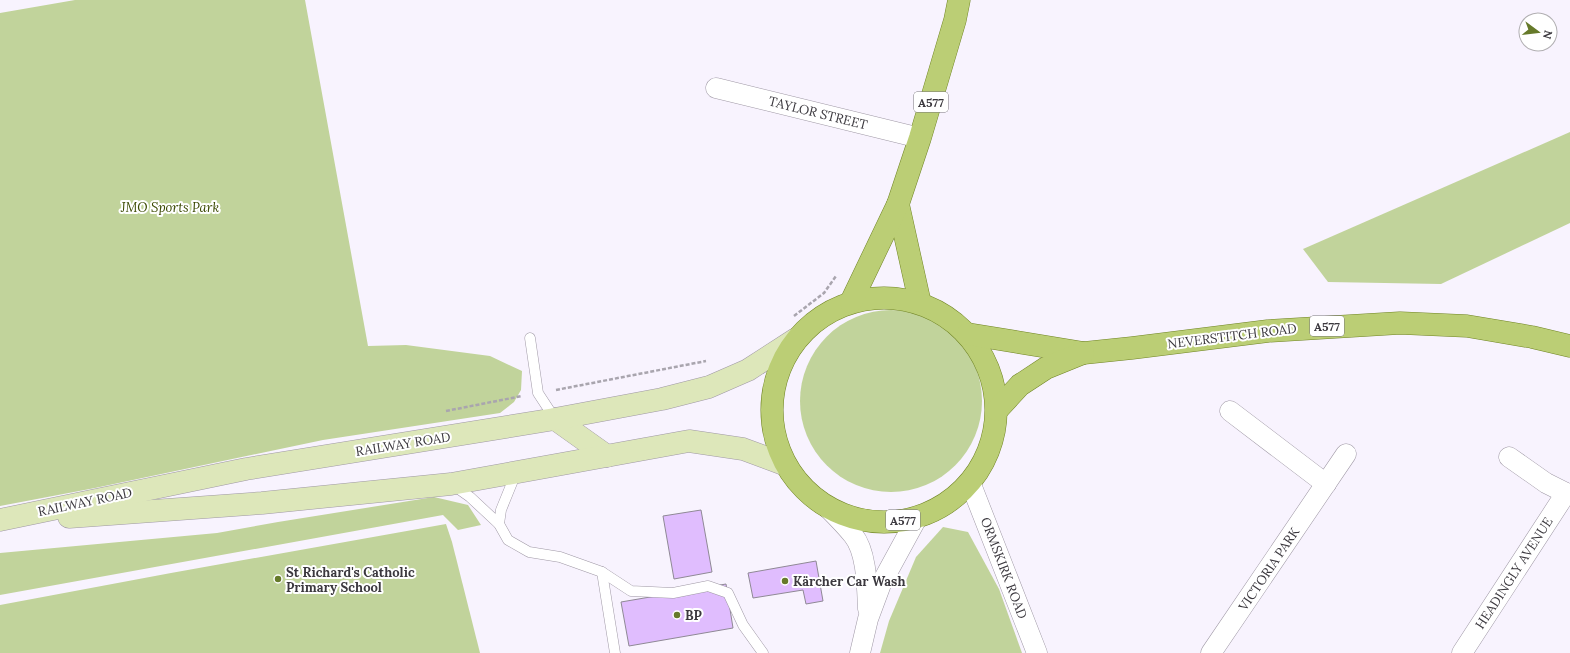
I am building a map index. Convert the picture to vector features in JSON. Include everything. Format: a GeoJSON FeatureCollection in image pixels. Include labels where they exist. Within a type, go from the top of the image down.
{"type":"FeatureCollection","features":[{"type":"Feature","properties":{"kind":"main road","name":"A577"},"geometry":{"type":"LineString","coordinates":[[851,302],[898,204],[920,138],[960,0]]}},
{"type":"Feature","properties":{"kind":"main road"},"geometry":{"type":"LineString","coordinates":[[898,204],[920,303]]}},
{"type":"Feature","properties":{"kind":"main road","name":"A577"},"geometry":{"type":"LineString","coordinates":[[886,297],[920,303],[946,316],[968,334],[983,357],[993,382],[997,410],[993,436],[985,460],[970,482],[946,504],[917,518],[887,522],[856,519],[828,508],[804,489],[786,465],[774,434],[772,400],[779,368],[796,339],[821,316],[851,302],[886,297]]}},
{"type":"Feature","properties":{"kind":"main road","name":"NEVERSTITCH ROAD"},"geometry":{"type":"LineString","coordinates":[[968,334],[1084,353],[1268,330],[1400,323],[1467,326],[1532,337],[1570,346]]}},
{"type":"Feature","properties":{"kind":"main road","name":"RAILWAY ROAD"},"geometry":{"type":"LineString","coordinates":[[0,521],[246,469],[556,419],[662,399],[709,387],[748,370],[796,339]]}},
{"type":"Feature","properties":{"kind":"main road","name":"NEVERSTITCH ROAD"},"geometry":{"type":"LineString","coordinates":[[997,410],[1020,386],[1046,368],[1084,353]]}},
{"type":"Feature","properties":{"kind":"main road"},"geometry":{"type":"LineString","coordinates":[[556,419],[607,456]]}},
{"type":"Feature","properties":{"kind":"main road","name":"RAILWAY ROAD"},"geometry":{"type":"LineString","coordinates":[[0,521],[262,503],[451,484],[689,441],[743,449],[786,465]]}},
{"type":"Feature","properties":{"kind":"street","name":"TAYLOR STREET"},"geometry":{"type":"LineString","coordinates":[[716,88],[920,138]]}},
{"type":"Feature","properties":{"kind":"street"},"geometry":{"type":"LineString","coordinates":[[1230,411],[1326,484]]}},
{"type":"Feature","properties":{"kind":"street","name":"VICTORIA PARK"},"geometry":{"type":"LineString","coordinates":[[1211,653],[1346,454]]}},
{"type":"Feature","properties":{"kind":"street"},"geometry":{"type":"LineString","coordinates":[[1509,457],[1546,483],[1568,494]]}},
{"type":"Feature","properties":{"kind":"street","name":"ORMSKIRK ROAD"},"geometry":{"type":"LineString","coordinates":[[970,482],[1037,653]]}},
{"type":"Feature","properties":{"kind":"street","name":"HEADINGLY AVENUE"},"geometry":{"type":"LineString","coordinates":[[1462,653],[1568,494]]}},
{"type":"Feature","properties":{"kind":"street"},"geometry":{"type":"LineString","coordinates":[[828,508],[854,536],[864,558],[868,585],[868,619]]}},
{"type":"Feature","properties":{"kind":"street"},"geometry":{"type":"LineString","coordinates":[[860,653],[868,619],[881,584],[917,518]]}},
{"type":"Feature","properties":{"kind":"lane"},"geometry":{"type":"LineString","coordinates":[[530,338],[538,393],[556,419]]}},
{"type":"Feature","properties":{"kind":"lane"},"geometry":{"type":"LineString","coordinates":[[499,524],[502,510],[516,472]]}},
{"type":"Feature","properties":{"kind":"lane"},"geometry":{"type":"LineString","coordinates":[[451,484],[470,497],[499,524],[508,540],[529,552],[560,557],[602,572],[631,591],[673,593],[708,586],[728,593],[743,625],[764,653]]}},
{"type":"Feature","properties":{"kind":"lane"},"geometry":{"type":"LineString","coordinates":[[602,572],[615,653]]}},
{"type":"Feature","properties":{"kind":"path"},"geometry":{"type":"LineString","coordinates":[[793,317],[824,294],[837,274]]}},
{"type":"Feature","properties":{"kind":"path"},"geometry":{"type":"LineString","coordinates":[[445,411],[713,360]]}},
{"type":"Feature","properties":{"kind":"green space","name":"JMO Sports Park"},"geometry":{"type":"Polygon","coordinates":[[[75,0],[305,0],[368,346],[406,345],[490,356],[522,371],[521,390],[514,402],[500,413],[323,440],[95,488],[0,506],[0,13],[75,0]]]}},
{"type":"Feature","properties":{"kind":"green space"},"geometry":{"type":"Polygon","coordinates":[[[1570,132],[1570,223],[1441,284],[1328,282],[1303,249],[1570,132]]]}},
{"type":"Feature","properties":{"kind":"green space"},"geometry":{"type":"Polygon","coordinates":[[[891,310],[909,312],[926,317],[934,321],[955,337],[971,358],[975,366],[980,383],[982,401],[980,419],[975,436],[971,444],[955,465],[934,481],[926,485],[909,490],[891,492],[873,490],[856,485],[848,481],[827,465],[811,444],[807,436],[802,419],[800,401],[802,383],[807,366],[811,358],[827,337],[848,321],[856,317],[873,312],[891,310]]]}},
{"type":"Feature","properties":{"kind":"green space"},"geometry":{"type":"Polygon","coordinates":[[[434,497],[468,505],[481,525],[458,530],[443,515],[0,595],[0,553],[217,533],[434,497]]]}},
{"type":"Feature","properties":{"kind":"green space","name":"St Richard's Catholic Primary School"},"geometry":{"type":"Polygon","coordinates":[[[446,524],[452,542],[480,653],[0,653],[0,605],[446,524]]]}},
{"type":"Feature","properties":{"kind":"green space"},"geometry":{"type":"Polygon","coordinates":[[[943,527],[968,532],[999,589],[1022,653],[880,653],[889,621],[916,557],[943,527]]]}},
{"type":"Feature","properties":{"kind":"building","name":"BP"},"geometry":{"type":"Polygon","coordinates":[[[701,510],[712,572],[674,579],[663,516],[701,510]]]}},
{"type":"Feature","properties":{"kind":"building","name":"Kärcher Car Wash"},"geometry":{"type":"Polygon","coordinates":[[[816,561],[823,601],[806,604],[803,590],[753,598],[748,573],[816,561]]]}},
{"type":"Feature","properties":{"kind":"building","name":"BP"},"geometry":{"type":"Polygon","coordinates":[[[726,584],[733,628],[629,646],[621,602],[726,584]]]}},
{"type":"Feature","properties":{"kind":"place","name":"St Richard's Catholic Primary School"},"geometry":{"type":"Point","coordinates":[278,579]}},
{"type":"Feature","properties":{"kind":"place","name":"Kärcher Car Wash"},"geometry":{"type":"Point","coordinates":[785,581]}},
{"type":"Feature","properties":{"kind":"place","name":"BP"},"geometry":{"type":"Point","coordinates":[677,615]}}]}
